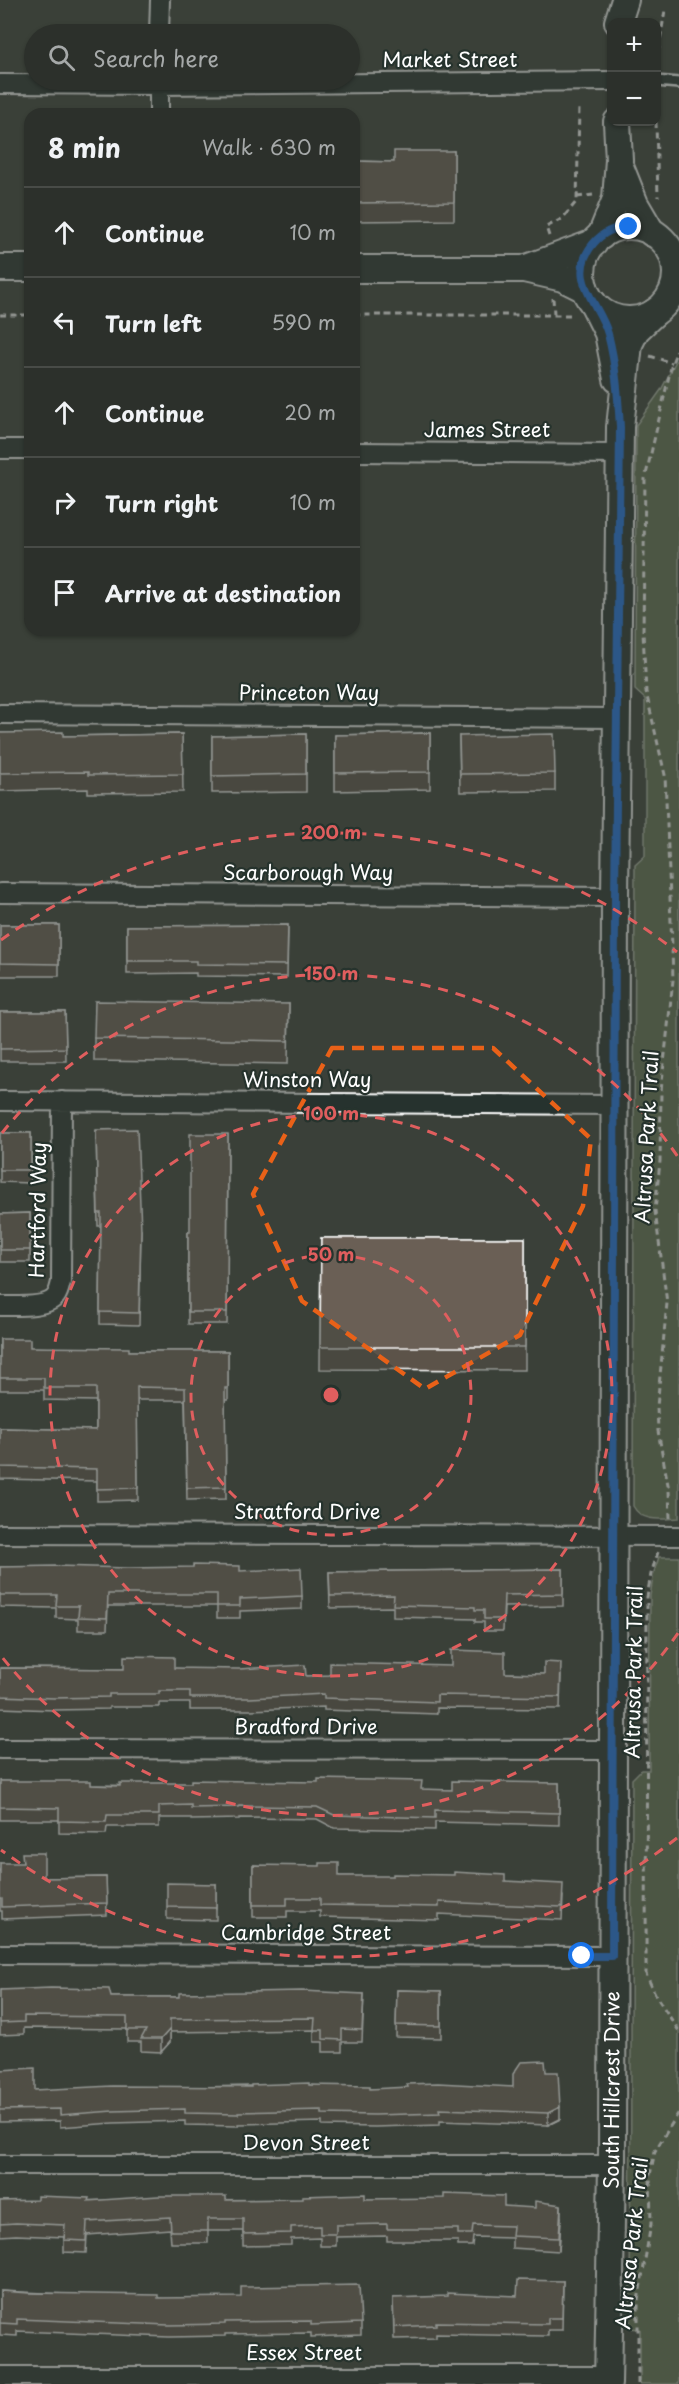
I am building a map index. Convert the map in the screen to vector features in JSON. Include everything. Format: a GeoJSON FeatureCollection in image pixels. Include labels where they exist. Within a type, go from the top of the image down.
{"type":"FeatureCollection","features":[{"type":"Feature","properties":{"kind":"street"},"geometry":{"type":"LineString","coordinates":[[159,24],[160,0]]}},
{"type":"Feature","properties":{"kind":"street"},"geometry":{"type":"LineString","coordinates":[[619,18],[625,0]]}},
{"type":"Feature","properties":{"kind":"street","name":"Market Street"},"geometry":{"type":"LineString","coordinates":[[360,82],[607,81]]}},
{"type":"Feature","properties":{"kind":"street","name":"Market Street"},"geometry":{"type":"LineString","coordinates":[[0,84],[24,84]]}},
{"type":"Feature","properties":{"kind":"street"},"geometry":{"type":"LineString","coordinates":[[159,90],[159,108]]}},
{"type":"Feature","properties":{"kind":"street"},"geometry":{"type":"LineString","coordinates":[[588,295],[582,273],[584,262],[616,199],[619,160],[617,126]]}},
{"type":"Feature","properties":{"kind":"street"},"geometry":{"type":"LineString","coordinates":[[360,269],[524,269],[563,278],[588,295],[605,313],[621,319],[639,319],[665,305],[676,280],[675,254],[652,232],[635,204],[619,160]]}},
{"type":"Feature","properties":{"kind":"street"},"geometry":{"type":"LineString","coordinates":[[524,269],[623,227],[635,227],[652,232]]}},
{"type":"Feature","properties":{"kind":"street"},"geometry":{"type":"LineString","coordinates":[[0,268],[24,268]]}},
{"type":"Feature","properties":{"kind":"street","name":"South Hillcrest Drive"},"geometry":{"type":"LineString","coordinates":[[588,295],[608,333],[616,375],[620,427],[615,897],[612,2165],[608,2380]]}},
{"type":"Feature","properties":{"kind":"street","name":"South Hillcrest Drive"},"geometry":{"type":"LineString","coordinates":[[620,427],[629,344],[636,330],[665,305]]}},
{"type":"Feature","properties":{"kind":"street"},"geometry":{"type":"LineString","coordinates":[[0,449],[24,449]]}},
{"type":"Feature","properties":{"kind":"street","name":"James Street"},"geometry":{"type":"LineString","coordinates":[[360,452],[620,454]]}},
{"type":"Feature","properties":{"kind":"street","name":"Princeton Way"},"geometry":{"type":"LineString","coordinates":[[0,714],[617,718]]}},
{"type":"Feature","properties":{"kind":"street","name":"Scarborough Way"},"geometry":{"type":"LineString","coordinates":[[0,893],[615,897]]}},
{"type":"Feature","properties":{"kind":"street","name":"Winston Way"},"geometry":{"type":"LineString","coordinates":[[0,1101],[615,1105]]}},
{"type":"Feature","properties":{"kind":"street","name":"Hartford Way"},"geometry":{"type":"LineString","coordinates":[[0,1306],[28,1306],[47,1302],[56,1296],[61,1282],[62,1101]]}},
{"type":"Feature","properties":{"kind":"street","name":"Stratford Drive"},"geometry":{"type":"LineString","coordinates":[[0,1534],[671,1535]]}},
{"type":"Feature","properties":{"kind":"street","name":"Bradford Drive"},"geometry":{"type":"LineString","coordinates":[[0,1749],[612,1750]]}},
{"type":"Feature","properties":{"kind":"street","name":"Cambridge Street"},"geometry":{"type":"LineString","coordinates":[[0,1954],[612,1956]]}},
{"type":"Feature","properties":{"kind":"street","name":"Devon Street"},"geometry":{"type":"LineString","coordinates":[[0,2165],[612,2165]]}},
{"type":"Feature","properties":{"kind":"street","name":"Essex Street"},"geometry":{"type":"LineString","coordinates":[[0,2376],[608,2380]]}},
{"type":"Feature","properties":{"kind":"lane"},"geometry":{"type":"LineString","coordinates":[[661,81],[679,83]]}},
{"type":"Feature","properties":{"kind":"path"},"geometry":{"type":"LineString","coordinates":[[661,34],[665,10]]}},
{"type":"Feature","properties":{"kind":"path"},"geometry":{"type":"LineString","coordinates":[[546,227],[568,213],[577,201],[579,106]]}},
{"type":"Feature","properties":{"kind":"path"},"geometry":{"type":"LineString","coordinates":[[656,126],[658,201]]}},
{"type":"Feature","properties":{"kind":"path"},"geometry":{"type":"LineString","coordinates":[[577,197],[595,195]]}},
{"type":"Feature","properties":{"kind":"path"},"geometry":{"type":"LineString","coordinates":[[360,315],[554,314]]}},
{"type":"Feature","properties":{"kind":"path"},"geometry":{"type":"LineString","coordinates":[[0,315],[24,315]]}},
{"type":"Feature","properties":{"kind":"path","name":"Altrusa Park Trail"},"geometry":{"type":"LineString","coordinates":[[679,345],[672,363],[645,479],[643,632],[646,692],[665,775],[673,980],[661,1091],[660,1161],[655,1211],[667,1303],[657,1407],[658,1431],[669,1490],[671,1535],[651,1574],[647,1597],[646,1974],[656,1996],[679,2031]]}},
{"type":"Feature","properties":{"kind":"path"},"geometry":{"type":"LineString","coordinates":[[642,354],[672,363]]}},
{"type":"Feature","properties":{"kind":"path","name":"Altrusa Park Trail"},"geometry":{"type":"LineString","coordinates":[[638,2384],[638,2301],[651,2224],[650,2175],[655,2151],[679,2112]]}},
{"type":"Feature","properties":{"kind":"highlighted area"},"geometry":{"type":"Polygon","coordinates":[[[332,1048],[493,1048],[591,1139],[583,1206],[520,1335],[425,1389],[302,1301],[253,1194],[332,1048]]]}},
{"type":"Feature","properties":{"kind":"green space"},"geometry":{"type":"Polygon","coordinates":[[[679,355],[679,1518],[659,1519],[647,1518],[633,1506],[635,865],[645,856],[645,699],[635,690],[636,425],[661,390],[679,355]]]}},
{"type":"Feature","properties":{"kind":"green space"},"geometry":{"type":"Polygon","coordinates":[[[659,1557],[679,1557],[679,2384],[640,2384],[640,2329],[630,2328],[632,1779],[641,1770],[649,1770],[650,1596],[659,1557]]]}},
{"type":"Feature","properties":{"kind":"building"},"geometry":{"type":"Polygon","coordinates":[[[394,151],[454,151],[454,202],[360,203],[360,161],[394,162],[394,151]]]}},
{"type":"Feature","properties":{"kind":"building"},"geometry":{"type":"Polygon","coordinates":[[[63,732],[63,736],[182,734],[183,774],[0,773],[0,733],[63,732]]]}},
{"type":"Feature","properties":{"kind":"building"},"geometry":{"type":"Polygon","coordinates":[[[430,733],[430,772],[335,773],[335,735],[430,733]]]}},
{"type":"Feature","properties":{"kind":"building"},"geometry":{"type":"Polygon","coordinates":[[[306,734],[306,774],[212,776],[212,736],[306,734]]]}},
{"type":"Feature","properties":{"kind":"building"},"geometry":{"type":"Polygon","coordinates":[[[554,734],[555,773],[460,774],[459,736],[554,734]]]}},
{"type":"Feature","properties":{"kind":"building"},"geometry":{"type":"Polygon","coordinates":[[[0,925],[59,925],[59,964],[0,963],[0,925]]]}},
{"type":"Feature","properties":{"kind":"building"},"geometry":{"type":"Polygon","coordinates":[[[288,925],[287,965],[127,961],[127,926],[288,925]]]}},
{"type":"Feature","properties":{"kind":"building"},"geometry":{"type":"Polygon","coordinates":[[[95,1001],[289,1004],[288,1041],[94,1038],[95,1001]]]}},
{"type":"Feature","properties":{"kind":"building"},"geometry":{"type":"Polygon","coordinates":[[[0,1012],[65,1012],[66,1048],[0,1049],[0,1012]]]}},
{"type":"Feature","properties":{"kind":"building"},"geometry":{"type":"Polygon","coordinates":[[[137,1129],[141,1230],[139,1313],[100,1312],[101,1213],[98,1213],[96,1130],[137,1129]]]}},
{"type":"Feature","properties":{"kind":"building"},"geometry":{"type":"Polygon","coordinates":[[[0,1133],[31,1133],[31,1170],[0,1170],[0,1133]]]}},
{"type":"Feature","properties":{"kind":"building"},"geometry":{"type":"Polygon","coordinates":[[[190,1134],[228,1134],[227,1312],[188,1312],[190,1134]]]}},
{"type":"Feature","properties":{"kind":"building"},"geometry":{"type":"Polygon","coordinates":[[[30,1213],[30,1250],[0,1250],[0,1214],[30,1213]]]}},
{"type":"Feature","properties":{"kind":"building"},"geometry":{"type":"Polygon","coordinates":[[[321,1238],[525,1238],[525,1347],[320,1347],[321,1238]]]}},
{"type":"Feature","properties":{"kind":"building"},"geometry":{"type":"Polygon","coordinates":[[[0,1339],[30,1339],[30,1347],[129,1348],[129,1351],[228,1351],[228,1388],[225,1388],[226,1487],[187,1488],[185,1388],[137,1387],[138,1488],[97,1489],[97,1469],[0,1467],[0,1428],[96,1430],[96,1388],[44,1388],[44,1378],[0,1378],[0,1339]]]}},
{"type":"Feature","properties":{"kind":"building"},"geometry":{"type":"Polygon","coordinates":[[[193,1565],[240,1566],[240,1571],[301,1568],[302,1596],[240,1599],[240,1606],[217,1606],[217,1594],[108,1594],[107,1618],[78,1617],[79,1606],[56,1606],[57,1595],[0,1595],[0,1567],[128,1568],[193,1567],[193,1565]]]}},
{"type":"Feature","properties":{"kind":"building"},"geometry":{"type":"Polygon","coordinates":[[[563,1569],[563,1594],[504,1595],[503,1619],[484,1619],[484,1610],[475,1610],[475,1607],[393,1605],[394,1595],[330,1596],[329,1572],[563,1569]]]}},
{"type":"Feature","properties":{"kind":"building"},"geometry":{"type":"Polygon","coordinates":[[[451,1650],[505,1652],[505,1673],[544,1674],[544,1662],[561,1663],[560,1697],[437,1695],[437,1702],[324,1698],[324,1694],[190,1698],[190,1691],[159,1691],[159,1694],[109,1694],[109,1697],[0,1696],[0,1668],[124,1669],[124,1656],[174,1657],[174,1668],[239,1669],[305,1665],[306,1676],[330,1675],[330,1663],[451,1666],[451,1650]]]}},
{"type":"Feature","properties":{"kind":"building"},"geometry":{"type":"Polygon","coordinates":[[[318,1779],[422,1781],[421,1789],[452,1790],[452,1781],[559,1783],[559,1813],[435,1810],[435,1818],[334,1815],[317,1807],[191,1808],[191,1805],[159,1806],[159,1815],[107,1815],[106,1822],[59,1821],[59,1808],[0,1807],[0,1781],[91,1781],[91,1785],[120,1786],[120,1783],[191,1783],[191,1780],[318,1782],[318,1779]]]}},
{"type":"Feature","properties":{"kind":"building"},"geometry":{"type":"Polygon","coordinates":[[[22,1853],[44,1853],[44,1878],[106,1877],[107,1903],[2,1907],[0,1863],[23,1863],[22,1853]]]}},
{"type":"Feature","properties":{"kind":"building"},"geometry":{"type":"Polygon","coordinates":[[[320,1863],[339,1863],[339,1876],[454,1875],[454,1872],[505,1875],[505,1881],[563,1884],[562,1907],[439,1902],[439,1907],[320,1905],[320,1898],[287,1898],[287,1905],[253,1905],[253,1865],[320,1866],[320,1863]]]}},
{"type":"Feature","properties":{"kind":"building"},"geometry":{"type":"Polygon","coordinates":[[[167,1883],[216,1884],[216,1908],[167,1907],[167,1883]]]}},
{"type":"Feature","properties":{"kind":"building"},"geometry":{"type":"Polygon","coordinates":[[[109,1989],[111,1997],[179,1997],[179,1993],[302,1991],[364,1994],[362,2030],[342,2029],[342,2040],[323,2039],[323,2030],[314,2030],[315,2018],[170,2019],[170,2029],[161,2039],[141,2039],[146,2030],[127,2030],[127,2017],[24,2016],[24,2022],[0,2023],[0,1990],[109,1989]]]}},
{"type":"Feature","properties":{"kind":"building"},"geometry":{"type":"Polygon","coordinates":[[[397,1990],[441,1991],[441,2026],[396,2025],[397,1990]]]}},
{"type":"Feature","properties":{"kind":"building"},"geometry":{"type":"Polygon","coordinates":[[[545,2061],[546,2072],[558,2072],[560,2107],[548,2113],[439,2109],[440,2113],[375,2115],[322,2114],[322,2110],[238,2112],[238,2114],[185,2113],[185,2109],[60,2115],[60,2109],[0,2110],[0,2070],[35,2068],[35,2090],[112,2086],[251,2087],[251,2085],[309,2083],[309,2085],[370,2086],[370,2089],[438,2083],[513,2087],[513,2074],[521,2062],[545,2061]]]}},
{"type":"Feature","properties":{"kind":"building"},"geometry":{"type":"Polygon","coordinates":[[[365,2194],[365,2199],[444,2198],[444,2194],[504,2196],[504,2206],[535,2208],[535,2201],[561,2205],[559,2238],[512,2236],[513,2226],[473,2225],[472,2234],[458,2234],[458,2229],[387,2229],[387,2224],[336,2225],[336,2234],[320,2234],[320,2226],[291,2227],[291,2233],[243,2234],[243,2219],[208,2219],[208,2231],[171,2231],[170,2217],[87,2222],[86,2241],[64,2240],[65,2225],[0,2224],[0,2201],[37,2200],[37,2196],[89,2198],[88,2201],[158,2196],[226,2196],[226,2200],[303,2199],[303,2196],[365,2194]]]}},
{"type":"Feature","properties":{"kind":"building"},"geometry":{"type":"Polygon","coordinates":[[[518,2280],[563,2281],[562,2318],[548,2318],[548,2324],[436,2322],[436,2325],[394,2327],[393,2298],[447,2296],[447,2293],[517,2296],[518,2280]]]}},
{"type":"Feature","properties":{"kind":"building"},"geometry":{"type":"Polygon","coordinates":[[[359,2285],[361,2323],[311,2325],[311,2321],[169,2325],[17,2319],[17,2324],[0,2323],[0,2291],[158,2295],[158,2298],[241,2297],[241,2287],[359,2285]]]}},
{"type":"Feature","properties":{"kind":"route"},"geometry":{"type":"LineString","coordinates":[[582,1956],[612,1956],[615,897],[620,427],[615,363],[608,333],[585,289],[582,273],[585,257],[597,239],[606,232],[629,227]]}}]}
